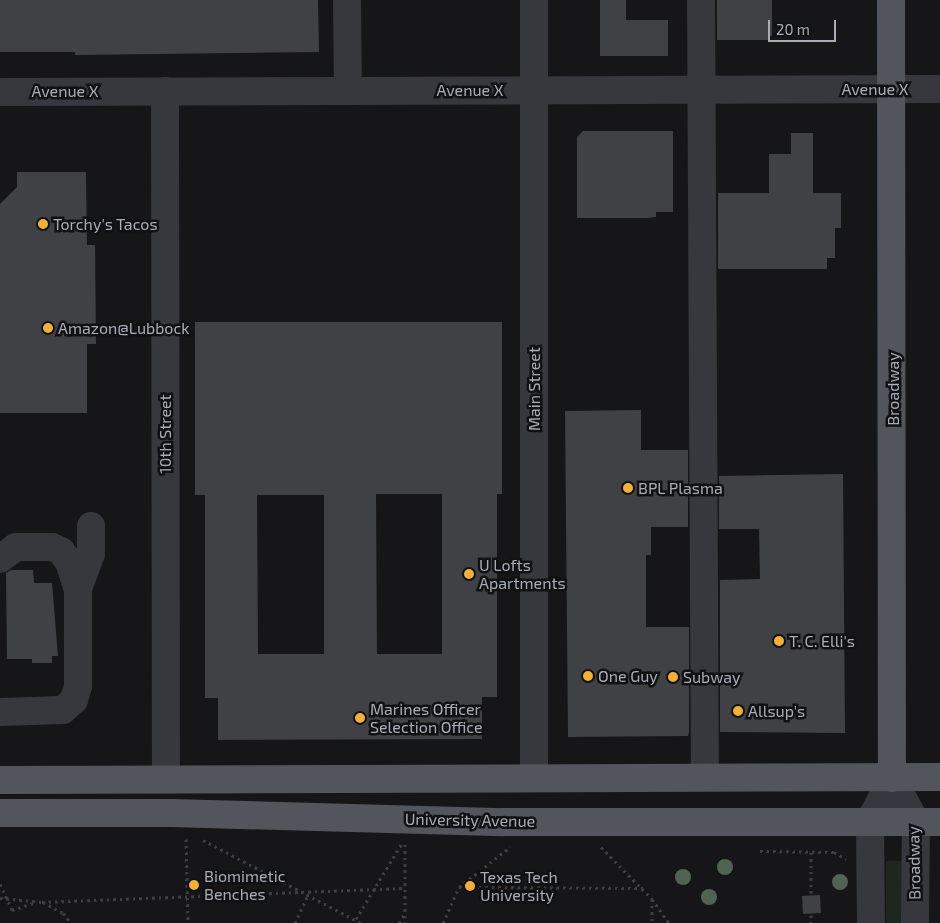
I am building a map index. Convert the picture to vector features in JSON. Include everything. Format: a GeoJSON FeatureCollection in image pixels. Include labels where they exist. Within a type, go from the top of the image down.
{"type":"FeatureCollection","features":[{"type":"Feature","properties":{"kind":"main road","name":"Broadway"},"geometry":{"type":"LineString","coordinates":[[892,0],[892,778]]}},
{"type":"Feature","properties":{"kind":"main road"},"geometry":{"type":"LineString","coordinates":[[0,780],[940,777]]}},
{"type":"Feature","properties":{"kind":"main road","name":"University Avenue"},"geometry":{"type":"LineString","coordinates":[[0,813],[171,813],[503,822],[928,822]]}},
{"type":"Feature","properties":{"kind":"street"},"geometry":{"type":"LineString","coordinates":[[348,0],[348,90]]}},
{"type":"Feature","properties":{"kind":"street","name":"Main Street"},"geometry":{"type":"LineString","coordinates":[[534,0],[534,778]]}},
{"type":"Feature","properties":{"kind":"street"},"geometry":{"type":"LineString","coordinates":[[702,0],[705,777]]}},
{"type":"Feature","properties":{"kind":"street","name":"Avenue X"},"geometry":{"type":"LineString","coordinates":[[0,92],[940,89]]}},
{"type":"Feature","properties":{"kind":"street","name":"10th Street"},"geometry":{"type":"LineString","coordinates":[[165,90],[166,778]]}},
{"type":"Feature","properties":{"kind":"street"},"geometry":{"type":"LineString","coordinates":[[78,589],[91,554],[91,526]]}},
{"type":"Feature","properties":{"kind":"street"},"geometry":{"type":"LineString","coordinates":[[0,559],[16,547],[52,547],[61,551],[69,562],[78,589],[78,686],[74,700],[63,710],[56,712],[0,712]]}},
{"type":"Feature","properties":{"kind":"street","name":"Broadway"},"geometry":{"type":"LineString","coordinates":[[871,923],[870,821],[892,778],[928,822],[915,923]]}},
{"type":"Feature","properties":{"kind":"path"},"geometry":{"type":"LineString","coordinates":[[186,832],[188,923]]}},
{"type":"Feature","properties":{"kind":"path"},"geometry":{"type":"LineString","coordinates":[[195,836],[309,893],[362,923]]}},
{"type":"Feature","properties":{"kind":"path"},"geometry":{"type":"LineString","coordinates":[[356,920],[405,839],[406,923]]}},
{"type":"Feature","properties":{"kind":"path"},"geometry":{"type":"LineString","coordinates":[[443,923],[459,887],[517,841]]}},
{"type":"Feature","properties":{"kind":"path"},"geometry":{"type":"LineString","coordinates":[[596,842],[643,888],[669,923]]}},
{"type":"Feature","properties":{"kind":"path"},"geometry":{"type":"LineString","coordinates":[[760,851],[834,852],[848,863]]}},
{"type":"Feature","properties":{"kind":"path"},"geometry":{"type":"LineString","coordinates":[[810,852],[810,893]]}},
{"type":"Feature","properties":{"kind":"path"},"geometry":{"type":"LineString","coordinates":[[0,884],[12,910],[42,902],[63,913],[70,923]]}},
{"type":"Feature","properties":{"kind":"path"},"geometry":{"type":"LineString","coordinates":[[459,887],[643,888]]}},
{"type":"Feature","properties":{"kind":"path"},"geometry":{"type":"LineString","coordinates":[[0,898],[42,902],[405,888]]}},
{"type":"Feature","properties":{"kind":"path"},"geometry":{"type":"LineString","coordinates":[[295,923],[309,893]]}},
{"type":"Feature","properties":{"kind":"path"},"geometry":{"type":"LineString","coordinates":[[652,899],[652,923]]}},
{"type":"Feature","properties":{"kind":"path"},"geometry":{"type":"LineString","coordinates":[[399,923],[405,911]]}},
{"type":"Feature","properties":{"kind":"path"},"geometry":{"type":"LineString","coordinates":[[810,915],[811,923]]}},
{"type":"Feature","properties":{"kind":"shaded area"},"geometry":{"type":"Polygon","coordinates":[[[886,861],[902,861],[902,923],[886,923],[886,861]]]}},
{"type":"Feature","properties":{"kind":"building"},"geometry":{"type":"Polygon","coordinates":[[[0,0],[318,0],[319,52],[75,55],[75,52],[0,52],[0,0]]]}},
{"type":"Feature","properties":{"kind":"building"},"geometry":{"type":"Polygon","coordinates":[[[600,0],[626,0],[626,20],[668,20],[668,56],[600,56],[600,0]]]}},
{"type":"Feature","properties":{"kind":"building"},"geometry":{"type":"Polygon","coordinates":[[[717,0],[772,0],[772,36],[768,36],[768,40],[717,40],[717,0]]]}},
{"type":"Feature","properties":{"kind":"building"},"geometry":{"type":"Polygon","coordinates":[[[583,131],[673,131],[673,212],[656,212],[656,217],[647,218],[577,218],[577,137],[583,131]]]}},
{"type":"Feature","properties":{"kind":"building"},"geometry":{"type":"Polygon","coordinates":[[[791,133],[813,133],[813,193],[841,193],[841,228],[835,228],[835,258],[827,258],[827,269],[718,269],[718,193],[769,193],[769,154],[791,154],[791,133]]]}},
{"type":"Feature","properties":{"kind":"building"},"geometry":{"type":"Polygon","coordinates":[[[17,172],[86,172],[87,245],[95,245],[96,344],[87,344],[87,413],[0,413],[0,204],[17,187],[17,172]]]}},
{"type":"Feature","properties":{"kind":"building"},"geometry":{"type":"Polygon","coordinates":[[[195,322],[502,322],[502,494],[497,494],[497,697],[482,697],[482,739],[218,740],[218,698],[205,698],[205,495],[195,495],[195,322]],[[376,494],[377,654],[442,654],[442,494],[376,494]],[[257,495],[258,654],[324,654],[324,495],[257,495]]]}},
{"type":"Feature","properties":{"kind":"building"},"geometry":{"type":"Polygon","coordinates":[[[641,410],[641,450],[688,450],[688,527],[651,527],[651,555],[646,555],[646,627],[689,627],[689,732],[688,736],[568,737],[565,411],[641,410]]]}},
{"type":"Feature","properties":{"kind":"building"},"geometry":{"type":"Polygon","coordinates":[[[843,474],[845,733],[720,732],[720,580],[760,579],[759,529],[719,529],[719,476],[843,474]]]}},
{"type":"Feature","properties":{"kind":"building"},"geometry":{"type":"Polygon","coordinates":[[[11,570],[33,570],[34,583],[52,583],[58,656],[52,656],[52,663],[32,663],[32,659],[7,659],[6,573],[11,570]]]}},
{"type":"Feature","properties":{"kind":"building"},"geometry":{"type":"Polygon","coordinates":[[[820,895],[821,913],[803,914],[802,896],[820,895]]]}},
{"type":"Feature","properties":{"kind":"place","name":"Torchy's Tacos"},"geometry":{"type":"Point","coordinates":[43,224]}},
{"type":"Feature","properties":{"kind":"place","name":"Amazon@Lubbock"},"geometry":{"type":"Point","coordinates":[48,328]}},
{"type":"Feature","properties":{"kind":"place","name":"BPL Plasma"},"geometry":{"type":"Point","coordinates":[628,488]}},
{"type":"Feature","properties":{"kind":"place","name":"U Lofts Apartments"},"geometry":{"type":"Point","coordinates":[469,574]}},
{"type":"Feature","properties":{"kind":"place","name":"T. C. Elli's"},"geometry":{"type":"Point","coordinates":[779,641]}},
{"type":"Feature","properties":{"kind":"place","name":"One Guy"},"geometry":{"type":"Point","coordinates":[588,676]}},
{"type":"Feature","properties":{"kind":"place","name":"Subway"},"geometry":{"type":"Point","coordinates":[673,677]}},
{"type":"Feature","properties":{"kind":"place","name":"Allsup's"},"geometry":{"type":"Point","coordinates":[738,711]}},
{"type":"Feature","properties":{"kind":"place","name":"Marines Officer Selection Office"},"geometry":{"type":"Point","coordinates":[360,718]}},
{"type":"Feature","properties":{"kind":"place","name":"Biomimetic Benches"},"geometry":{"type":"Point","coordinates":[194,885]}},
{"type":"Feature","properties":{"kind":"place","name":"Texas Tech University"},"geometry":{"type":"Point","coordinates":[470,886]}}]}
